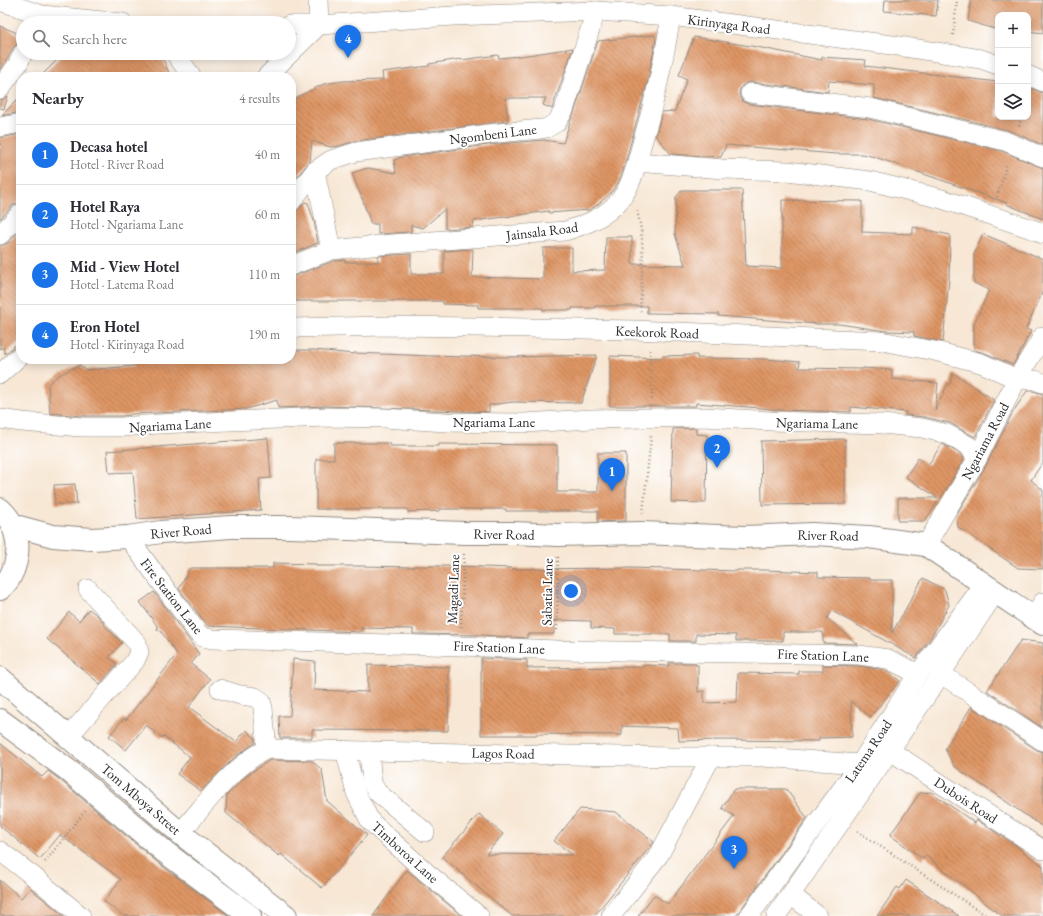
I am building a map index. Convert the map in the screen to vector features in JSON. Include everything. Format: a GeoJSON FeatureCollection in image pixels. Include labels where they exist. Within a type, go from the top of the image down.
{"type":"FeatureCollection","features":[{"type":"Feature","properties":{"kind":"main road","name":"River Road"},"geometry":{"type":"LineString","coordinates":[[6,517],[53,536],[92,539],[231,527],[290,527],[558,535],[641,533],[744,537],[812,534],[869,537],[926,545],[990,588],[1040,615]]}},
{"type":"Feature","properties":{"kind":"main road","name":"River Road"},"geometry":{"type":"LineString","coordinates":[[0,589],[10,579],[17,559],[18,545],[6,517]]}},
{"type":"Feature","properties":{"kind":"main road","name":"Tom Mboya Street"},"geometry":{"type":"LineString","coordinates":[[0,678],[180,833],[286,916]]}},
{"type":"Feature","properties":{"kind":"main road","name":"Tom Mboya Street"},"geometry":{"type":"LineString","coordinates":[[0,720],[68,770],[165,852],[250,916]]}},
{"type":"Feature","properties":{"kind":"street"},"geometry":{"type":"LineString","coordinates":[[0,0],[34,16]]}},
{"type":"Feature","properties":{"kind":"street"},"geometry":{"type":"LineString","coordinates":[[296,47],[318,25],[318,0]]}},
{"type":"Feature","properties":{"kind":"street","name":"Kirinyaga Road"},"geometry":{"type":"LineString","coordinates":[[296,25],[596,10],[671,16],[892,45],[951,54],[995,64]]}},
{"type":"Feature","properties":{"kind":"street","name":"Ngombeni Lane"},"geometry":{"type":"LineString","coordinates":[[296,196],[315,171],[331,160],[356,152],[487,134],[535,130],[547,128],[553,125],[561,116],[567,103],[596,10]]}},
{"type":"Feature","properties":{"kind":"street","name":"Jainsala Road"},"geometry":{"type":"LineString","coordinates":[[296,264],[332,250],[400,243],[565,231],[584,226],[601,217],[619,201],[631,183],[656,96],[671,16]]}},
{"type":"Feature","properties":{"kind":"street"},"geometry":{"type":"LineString","coordinates":[[0,89],[20,60]]}},
{"type":"Feature","properties":{"kind":"street"},"geometry":{"type":"LineString","coordinates":[[178,60],[182,72]]}},
{"type":"Feature","properties":{"kind":"street"},"geometry":{"type":"LineString","coordinates":[[271,72],[283,60]]}},
{"type":"Feature","properties":{"kind":"street"},"geometry":{"type":"LineString","coordinates":[[1031,76],[1043,82]]}},
{"type":"Feature","properties":{"kind":"street"},"geometry":{"type":"LineString","coordinates":[[750,93],[870,108],[997,139],[1043,157]]}},
{"type":"Feature","properties":{"kind":"street"},"geometry":{"type":"LineString","coordinates":[[0,127],[16,125]]}},
{"type":"Feature","properties":{"kind":"street"},"geometry":{"type":"LineString","coordinates":[[637,162],[723,169],[787,171],[870,181],[942,199],[1043,234]]}},
{"type":"Feature","properties":{"kind":"street"},"geometry":{"type":"LineString","coordinates":[[315,171],[332,250]]}},
{"type":"Feature","properties":{"kind":"street"},"geometry":{"type":"LineString","coordinates":[[0,235],[16,218]]}},
{"type":"Feature","properties":{"kind":"street","name":"Keekorok Road"},"geometry":{"type":"LineString","coordinates":[[296,328],[387,326],[476,327],[649,331],[881,341],[935,351],[980,363],[1017,379],[1036,380],[1043,383]]}},
{"type":"Feature","properties":{"kind":"street","name":"Ngariama Road"},"geometry":{"type":"LineString","coordinates":[[926,545],[977,459],[1017,379],[1043,336]]}},
{"type":"Feature","properties":{"kind":"street"},"geometry":{"type":"LineString","coordinates":[[1,373],[16,360]]}},
{"type":"Feature","properties":{"kind":"street","name":"Ngariama Lane"},"geometry":{"type":"LineString","coordinates":[[0,419],[81,427],[122,427],[158,424],[326,418],[384,418],[446,422],[524,423],[592,419],[705,417],[771,421],[882,424],[922,428],[947,434],[969,446],[977,459]]}},
{"type":"Feature","properties":{"kind":"street","name":"Fire Station Lane"},"geometry":{"type":"LineString","coordinates":[[128,537],[189,622],[203,637],[212,639],[557,650],[859,655],[888,659],[918,674]]}},
{"type":"Feature","properties":{"kind":"street","name":"Latema Road"},"geometry":{"type":"LineString","coordinates":[[776,916],[841,821],[890,740],[941,674],[990,588]]}},
{"type":"Feature","properties":{"kind":"street","name":"Latema Road"},"geometry":{"type":"LineString","coordinates":[[749,916],[860,764],[890,740],[918,674],[990,588]]}},
{"type":"Feature","properties":{"kind":"street"},"geometry":{"type":"LineString","coordinates":[[68,737],[135,661],[139,652],[137,643],[88,589]]}},
{"type":"Feature","properties":{"kind":"street"},"geometry":{"type":"LineString","coordinates":[[941,674],[1043,741]]}},
{"type":"Feature","properties":{"kind":"street"},"geometry":{"type":"LineString","coordinates":[[180,833],[226,780],[243,764],[255,755],[267,749],[261,701],[255,697],[240,695],[220,689]]}},
{"type":"Feature","properties":{"kind":"street","name":"Dubois Road"},"geometry":{"type":"LineString","coordinates":[[890,740],[1043,850]]}},
{"type":"Feature","properties":{"kind":"street","name":"Lagos Road"},"geometry":{"type":"LineString","coordinates":[[267,749],[763,757],[860,764]]}},
{"type":"Feature","properties":{"kind":"street","name":"Timboroa Lane"},"geometry":{"type":"LineString","coordinates":[[346,750],[356,793],[370,821],[427,873],[479,916]]}},
{"type":"Feature","properties":{"kind":"street"},"geometry":{"type":"LineString","coordinates":[[370,751],[372,783],[377,792],[425,832]]}},
{"type":"Feature","properties":{"kind":"street"},"geometry":{"type":"LineString","coordinates":[[611,916],[660,855],[711,757]]}},
{"type":"Feature","properties":{"kind":"street"},"geometry":{"type":"LineString","coordinates":[[813,827],[829,839]]}},
{"type":"Feature","properties":{"kind":"street"},"geometry":{"type":"LineString","coordinates":[[0,851],[81,916]]}},
{"type":"Feature","properties":{"kind":"street"},"geometry":{"type":"LineString","coordinates":[[791,895],[818,916]]}},
{"type":"Feature","properties":{"kind":"path"},"geometry":{"type":"LineString","coordinates":[[951,54],[957,0]]}},
{"type":"Feature","properties":{"kind":"path"},"geometry":{"type":"LineString","coordinates":[[991,216],[1012,144],[1021,120]]}},
{"type":"Feature","properties":{"kind":"path"},"geometry":{"type":"LineString","coordinates":[[640,224],[643,251],[640,308],[649,331],[652,418],[641,533]]}},
{"type":"Feature","properties":{"kind":"path","name":"Magadi Lane"},"geometry":{"type":"LineString","coordinates":[[461,646],[464,533]]}},
{"type":"Feature","properties":{"kind":"path","name":"Sabatia Lane"},"geometry":{"type":"LineString","coordinates":[[557,650],[558,535]]}},
{"type":"Feature","properties":{"kind":"path"},"geometry":{"type":"LineString","coordinates":[[33,876],[98,795]]}},
{"type":"Feature","properties":{"kind":"path"},"geometry":{"type":"LineString","coordinates":[[841,821],[987,916]]}},
{"type":"Feature","properties":{"kind":"building"},"geometry":{"type":"Polygon","coordinates":[[[885,0],[938,0],[936,16],[884,11],[885,0]]]}},
{"type":"Feature","properties":{"kind":"building"},"geometry":{"type":"Polygon","coordinates":[[[971,0],[1043,0],[1043,33],[1031,31],[1031,12],[995,12],[995,29],[968,21],[971,0]]]}},
{"type":"Feature","properties":{"kind":"building"},"geometry":{"type":"Polygon","coordinates":[[[0,26],[15,32],[16,45],[0,70],[0,26]]]}},
{"type":"Feature","properties":{"kind":"building"},"geometry":{"type":"Polygon","coordinates":[[[654,35],[656,39],[648,80],[623,171],[618,183],[611,193],[596,206],[589,210],[549,213],[549,211],[474,221],[473,227],[445,229],[445,209],[423,228],[411,225],[411,232],[378,234],[378,224],[371,224],[352,173],[368,168],[396,173],[394,160],[402,157],[488,145],[544,140],[563,143],[598,41],[654,35]]]}},
{"type":"Feature","properties":{"kind":"building"},"geometry":{"type":"Polygon","coordinates":[[[694,37],[757,47],[822,60],[822,57],[866,60],[865,66],[995,82],[995,120],[1031,120],[1031,88],[1043,93],[1043,145],[1008,130],[874,98],[874,85],[829,81],[828,92],[751,82],[742,86],[739,92],[743,102],[749,104],[868,119],[1002,151],[1043,168],[1043,219],[1006,204],[1007,203],[875,157],[862,154],[836,154],[726,145],[721,157],[671,154],[656,136],[662,112],[675,111],[687,79],[679,75],[694,37]]]}},
{"type":"Feature","properties":{"kind":"building"},"geometry":{"type":"Polygon","coordinates":[[[573,48],[552,109],[543,105],[546,98],[505,98],[508,121],[355,141],[330,147],[312,141],[310,161],[296,178],[296,98],[324,84],[343,81],[383,80],[382,72],[429,66],[429,64],[460,59],[498,55],[499,58],[573,48]]]}},
{"type":"Feature","properties":{"kind":"building"},"geometry":{"type":"Polygon","coordinates":[[[57,60],[163,60],[169,72],[45,72],[57,60]]]}},
{"type":"Feature","properties":{"kind":"building"},"geometry":{"type":"Polygon","coordinates":[[[8,96],[4,109],[0,108],[0,100],[8,96]]]}},
{"type":"Feature","properties":{"kind":"building"},"geometry":{"type":"Polygon","coordinates":[[[16,101],[16,113],[1,116],[16,101]]]}},
{"type":"Feature","properties":{"kind":"building"},"geometry":{"type":"Polygon","coordinates":[[[16,135],[16,204],[13,205],[0,219],[0,138],[16,135]]]}},
{"type":"Feature","properties":{"kind":"building"},"geometry":{"type":"Polygon","coordinates":[[[682,190],[742,190],[746,266],[782,268],[782,200],[862,201],[862,232],[913,234],[913,227],[950,235],[949,279],[943,342],[914,336],[914,332],[886,331],[839,324],[818,324],[718,316],[719,314],[647,313],[647,306],[595,306],[595,308],[572,308],[572,310],[543,310],[543,308],[478,308],[478,305],[443,304],[443,301],[296,301],[296,275],[334,261],[345,260],[345,262],[378,262],[378,256],[411,254],[411,274],[444,274],[444,251],[473,249],[472,277],[543,279],[543,248],[572,248],[572,271],[605,270],[606,237],[632,237],[632,264],[685,265],[675,234],[676,197],[682,190]]]}},
{"type":"Feature","properties":{"kind":"building"},"geometry":{"type":"Polygon","coordinates":[[[305,202],[308,203],[314,221],[318,243],[296,252],[296,212],[305,202]]]}},
{"type":"Feature","properties":{"kind":"building"},"geometry":{"type":"Polygon","coordinates":[[[16,234],[16,344],[5,354],[3,347],[0,349],[0,246],[8,243],[16,234]]]}},
{"type":"Feature","properties":{"kind":"building"},"geometry":{"type":"Polygon","coordinates":[[[983,234],[1043,259],[1043,291],[1026,329],[1031,331],[1013,365],[974,350],[974,324],[989,290],[974,283],[974,255],[983,234]]]}},
{"type":"Feature","properties":{"kind":"building"},"geometry":{"type":"Polygon","coordinates":[[[296,350],[315,350],[354,354],[460,357],[597,355],[581,403],[513,402],[489,405],[489,412],[326,406],[278,408],[277,400],[246,409],[131,414],[122,416],[81,416],[50,413],[48,384],[59,375],[80,365],[86,370],[134,366],[133,364],[296,364],[296,350]]]}},
{"type":"Feature","properties":{"kind":"building"},"geometry":{"type":"Polygon","coordinates":[[[697,355],[697,358],[766,359],[800,362],[799,368],[863,368],[892,370],[892,379],[938,383],[935,411],[948,384],[950,384],[953,373],[994,400],[975,437],[950,423],[924,417],[905,415],[906,412],[851,407],[851,412],[779,410],[696,403],[696,406],[610,406],[610,356],[662,358],[662,356],[697,355]]]}},
{"type":"Feature","properties":{"kind":"building"},"geometry":{"type":"Polygon","coordinates":[[[1027,391],[1043,394],[1043,462],[1031,480],[1043,490],[1043,569],[1018,568],[958,527],[956,515],[987,464],[1013,412],[1027,391]]]}},
{"type":"Feature","properties":{"kind":"building"},"geometry":{"type":"Polygon","coordinates":[[[696,428],[696,434],[707,435],[706,503],[671,502],[673,429],[696,428]]]}},
{"type":"Feature","properties":{"kind":"building"},"geometry":{"type":"Polygon","coordinates":[[[268,438],[271,478],[259,479],[261,510],[137,519],[133,472],[109,473],[107,451],[268,438]]]}},
{"type":"Feature","properties":{"kind":"building"},"geometry":{"type":"Polygon","coordinates":[[[845,439],[845,504],[762,505],[761,441],[845,439]]]}},
{"type":"Feature","properties":{"kind":"building"},"geometry":{"type":"Polygon","coordinates":[[[334,443],[390,443],[391,446],[439,446],[439,444],[557,445],[557,492],[598,492],[598,453],[626,453],[626,521],[598,522],[598,511],[440,509],[440,511],[408,512],[408,509],[316,509],[316,459],[334,459],[334,443]]]}},
{"type":"Feature","properties":{"kind":"building"},"geometry":{"type":"Polygon","coordinates":[[[942,444],[961,454],[964,459],[925,521],[898,521],[898,498],[938,498],[906,477],[918,458],[928,465],[942,444]]]}},
{"type":"Feature","properties":{"kind":"building"},"geometry":{"type":"Polygon","coordinates":[[[75,484],[77,504],[55,504],[54,485],[75,484]]]}},
{"type":"Feature","properties":{"kind":"building"},"geometry":{"type":"Polygon","coordinates":[[[273,563],[316,564],[316,566],[455,566],[512,569],[631,568],[737,571],[764,570],[818,572],[818,577],[892,580],[892,633],[923,578],[945,590],[949,605],[930,639],[916,658],[832,611],[827,618],[857,644],[823,643],[823,632],[783,632],[783,641],[736,641],[736,635],[696,634],[696,641],[670,641],[670,634],[615,634],[615,629],[591,628],[591,621],[554,620],[554,634],[527,634],[527,638],[481,635],[413,634],[413,629],[361,628],[361,632],[208,626],[179,589],[190,568],[273,568],[273,563]]]}},
{"type":"Feature","properties":{"kind":"building"},"geometry":{"type":"Polygon","coordinates":[[[154,592],[199,654],[191,664],[210,679],[189,707],[236,742],[246,730],[255,738],[255,743],[235,757],[201,791],[177,774],[190,757],[146,725],[126,750],[109,736],[124,718],[126,720],[177,654],[160,630],[157,630],[158,627],[140,602],[154,592]]]}},
{"type":"Feature","properties":{"kind":"building"},"geometry":{"type":"Polygon","coordinates":[[[89,609],[98,616],[104,623],[103,624],[122,643],[109,657],[117,664],[100,684],[47,639],[69,612],[79,621],[89,609]]]}},
{"type":"Feature","properties":{"kind":"building"},"geometry":{"type":"Polygon","coordinates":[[[1021,640],[1043,643],[1043,728],[987,691],[1021,640]]]}},
{"type":"Feature","properties":{"kind":"building"},"geometry":{"type":"Polygon","coordinates":[[[481,658],[527,660],[527,668],[643,667],[643,665],[669,666],[669,663],[695,663],[695,665],[698,665],[698,692],[704,691],[704,703],[737,702],[738,673],[799,674],[799,671],[823,671],[823,665],[858,666],[885,670],[900,681],[870,717],[851,701],[852,737],[819,738],[819,741],[679,741],[678,728],[622,726],[622,735],[481,735],[481,658]]]}},
{"type":"Feature","properties":{"kind":"building"},"geometry":{"type":"Polygon","coordinates":[[[293,659],[315,661],[314,690],[368,692],[368,665],[449,667],[448,731],[312,730],[312,738],[280,738],[279,716],[290,716],[293,659]]]}},
{"type":"Feature","properties":{"kind":"building"},"geometry":{"type":"Polygon","coordinates":[[[971,707],[1037,750],[1043,752],[1043,827],[954,766],[945,749],[971,707]]]}},
{"type":"Feature","properties":{"kind":"building"},"geometry":{"type":"Polygon","coordinates":[[[0,743],[42,777],[48,771],[60,780],[157,862],[229,916],[123,916],[104,901],[121,879],[60,835],[40,859],[0,826],[0,743]]]}},
{"type":"Feature","properties":{"kind":"building"},"geometry":{"type":"Polygon","coordinates":[[[270,760],[312,761],[322,770],[327,801],[367,835],[322,888],[281,854],[279,856],[226,813],[227,795],[249,774],[270,760]]]}},
{"type":"Feature","properties":{"kind":"building"},"geometry":{"type":"Polygon","coordinates":[[[734,789],[786,789],[807,818],[736,916],[638,916],[654,895],[668,904],[734,816],[722,808],[734,789]]]}},
{"type":"Feature","properties":{"kind":"building"},"geometry":{"type":"Polygon","coordinates":[[[931,792],[975,823],[977,820],[1009,841],[1043,866],[1043,916],[1002,916],[925,855],[923,859],[890,835],[920,793],[931,792]]]}},
{"type":"Feature","properties":{"kind":"building"},"geometry":{"type":"Polygon","coordinates":[[[580,809],[616,812],[654,842],[594,916],[512,916],[442,857],[479,814],[503,834],[486,854],[573,855],[554,841],[580,809]]]}},
{"type":"Feature","properties":{"kind":"building"},"geometry":{"type":"Polygon","coordinates":[[[407,870],[420,881],[462,916],[373,916],[407,870]]]}},
{"type":"Feature","properties":{"kind":"building"},"geometry":{"type":"Polygon","coordinates":[[[0,880],[21,898],[30,888],[64,916],[0,916],[0,880]]]}},
{"type":"Feature","properties":{"kind":"building"},"geometry":{"type":"Polygon","coordinates":[[[906,880],[959,916],[877,916],[897,887],[900,889],[906,880]]]}},
{"type":"Feature","properties":{"kind":"place","name":"Eron Hotel"},"geometry":{"type":"Point","coordinates":[348,58]}},
{"type":"Feature","properties":{"kind":"place","name":"Hotel Raya"},"geometry":{"type":"Point","coordinates":[717,468]}},
{"type":"Feature","properties":{"kind":"place","name":"Decasa hotel"},"geometry":{"type":"Point","coordinates":[612,491]}},
{"type":"Feature","properties":{"kind":"place","name":"Mid - View Hotel"},"geometry":{"type":"Point","coordinates":[734,869]}}]}
